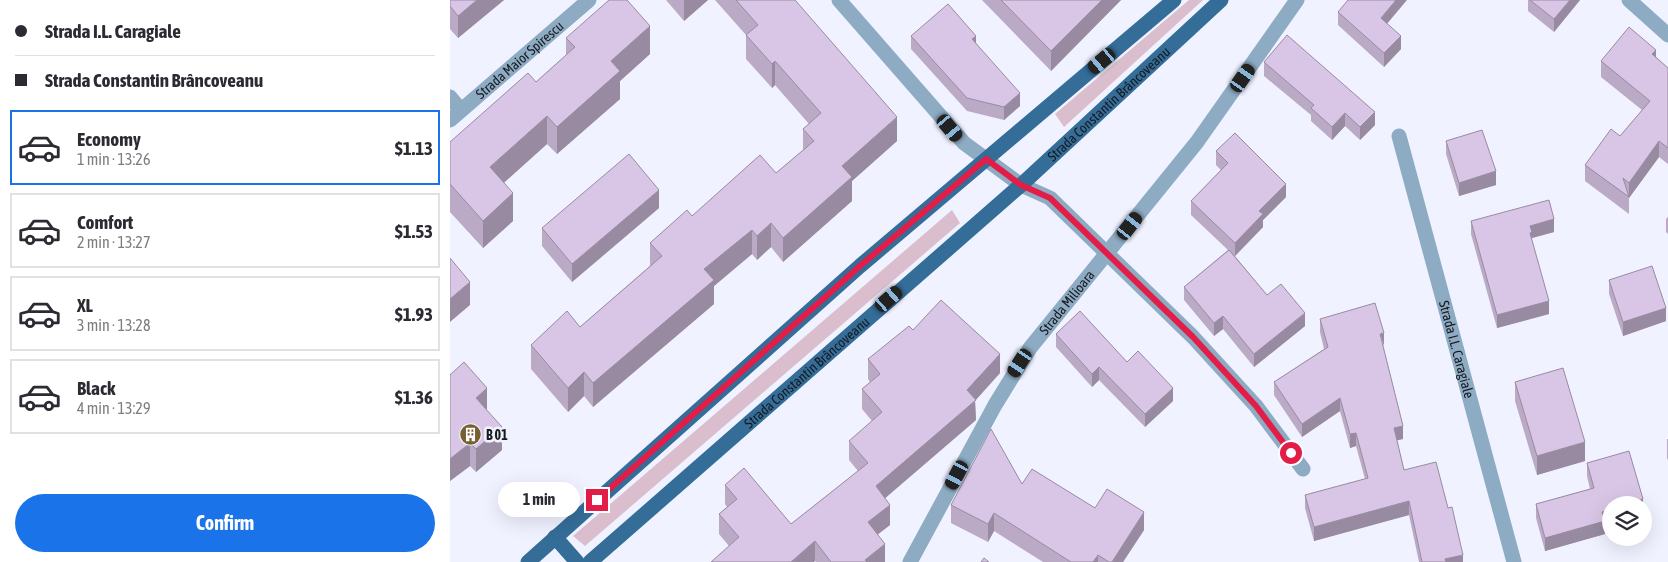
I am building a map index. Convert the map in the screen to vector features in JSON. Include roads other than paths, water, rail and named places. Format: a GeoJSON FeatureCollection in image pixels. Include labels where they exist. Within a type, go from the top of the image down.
{"type":"FeatureCollection","features":[{"type":"Feature","properties":{"kind":"main road"},"geometry":{"type":"LineString","coordinates":[[528,562],[860,266],[1174,0]]}},
{"type":"Feature","properties":{"kind":"main road","name":"Strada Constantin Brâncoveanu"},"geometry":{"type":"LineString","coordinates":[[590,562],[1021,185],[1221,0]]}},
{"type":"Feature","properties":{"kind":"main road"},"geometry":{"type":"LineString","coordinates":[[556,537],[577,562]]}},
{"type":"Feature","properties":{"kind":"street","name":"Strada Maior Spirescu"},"geometry":{"type":"LineString","coordinates":[[450,120],[589,0]]}},
{"type":"Feature","properties":{"kind":"street"},"geometry":{"type":"LineString","coordinates":[[839,0],[964,143],[1021,185],[1050,198],[1193,337],[1256,406],[1303,469]]}},
{"type":"Feature","properties":{"kind":"street","name":"Strada Milioara"},"geometry":{"type":"LineString","coordinates":[[910,562],[1010,378],[1030,348],[1197,142],[1297,0]]}},
{"type":"Feature","properties":{"kind":"street"},"geometry":{"type":"LineString","coordinates":[[1628,0],[1668,35]]}},
{"type":"Feature","properties":{"kind":"street"},"geometry":{"type":"LineString","coordinates":[[450,97],[462,110]]}},
{"type":"Feature","properties":{"kind":"street","name":"Strada I.L. Caragiale"},"geometry":{"type":"LineString","coordinates":[[1399,136],[1514,562]]}},
{"type":"Feature","properties":{"kind":"place","name":"B 01"},"geometry":{"type":"Point","coordinates":[470,435]}}]}
